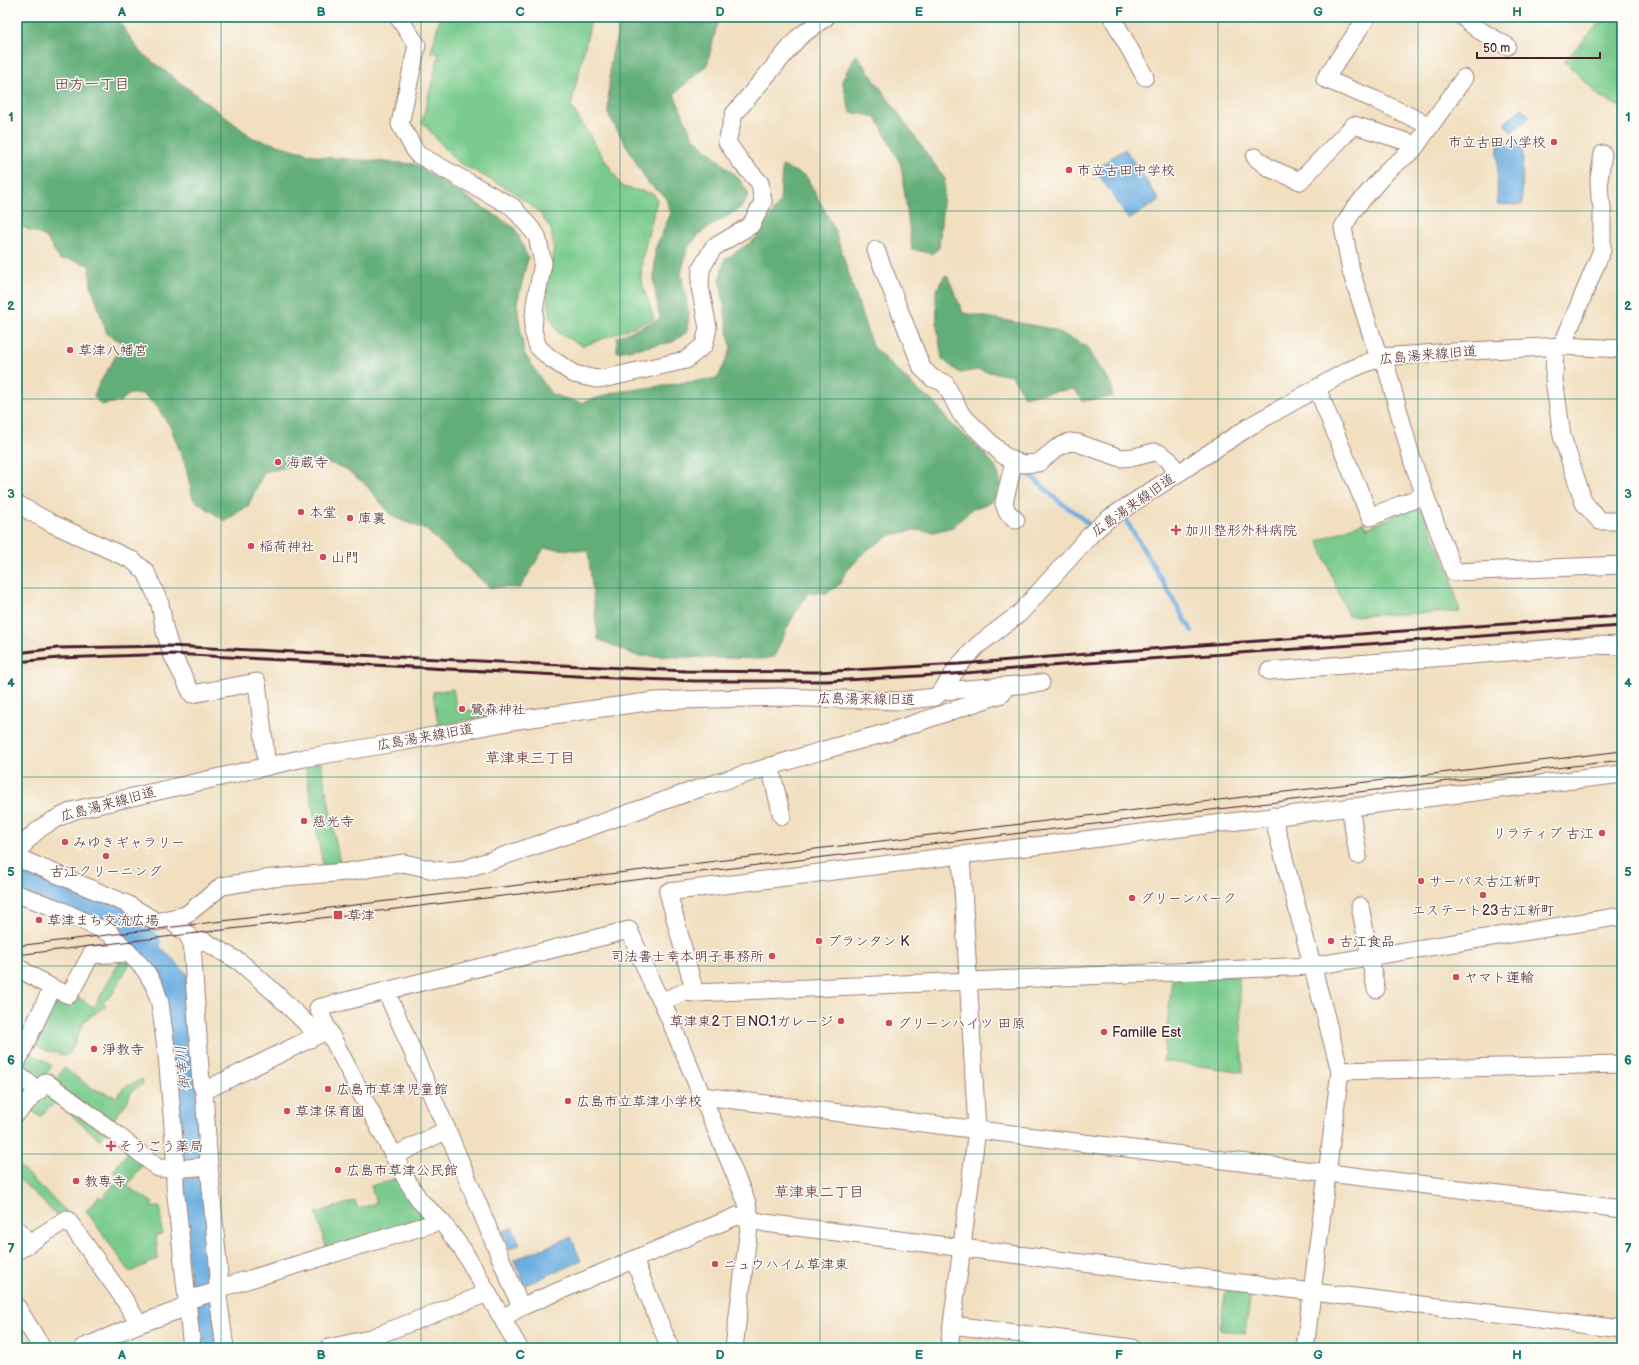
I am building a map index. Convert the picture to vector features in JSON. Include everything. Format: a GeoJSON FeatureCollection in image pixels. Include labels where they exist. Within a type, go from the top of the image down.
{"type":"FeatureCollection","features":[{"type":"Feature","properties":{"kind":"street"},"geometry":{"type":"LineString","coordinates":[[398,17],[416,45],[400,124],[417,154],[513,207],[537,236],[543,263],[535,304],[534,331],[538,347],[562,368],[574,374],[596,379],[607,378],[686,360],[704,346],[708,328],[700,287],[701,269],[713,248],[751,225],[763,202],[760,183],[740,161],[727,142],[734,114],[799,37],[826,17]]}},
{"type":"Feature","properties":{"kind":"street"},"geometry":{"type":"LineString","coordinates":[[1112,17],[1145,77]]}},
{"type":"Feature","properties":{"kind":"street"},"geometry":{"type":"LineString","coordinates":[[1367,17],[1325,79],[1376,100],[1430,126]]}},
{"type":"Feature","properties":{"kind":"street"},"geometry":{"type":"LineString","coordinates":[[1463,17],[1477,29],[1507,46]]}},
{"type":"Feature","properties":{"kind":"street"},"geometry":{"type":"LineString","coordinates":[[1464,78],[1413,150],[1389,169],[1354,209],[1343,227],[1351,271],[1376,349],[1387,369],[1413,463],[1454,572],[1622,565]]}},
{"type":"Feature","properties":{"kind":"street"},"geometry":{"type":"LineString","coordinates":[[1254,157],[1269,168],[1300,181],[1354,125],[1417,145]]}},
{"type":"Feature","properties":{"kind":"street"},"geometry":{"type":"LineString","coordinates":[[1604,154],[1599,179],[1600,199],[1602,206],[1602,250],[1559,347],[1554,379],[1562,436],[1584,503],[1600,521],[1622,521]]}},
{"type":"Feature","properties":{"kind":"street"},"geometry":{"type":"LineString","coordinates":[[876,250],[922,368],[932,378],[945,383],[961,414],[1003,455],[1023,464],[1038,463],[1057,448],[1069,442],[1121,458],[1135,457],[1154,452],[1159,453],[1169,460],[1177,473]]}},
{"type":"Feature","properties":{"kind":"street","name":"広島湯来線旧道"},"geometry":{"type":"LineString","coordinates":[[17,858],[20,849],[46,824],[75,810],[267,766],[518,720],[655,701],[779,697],[901,701],[935,697],[942,691],[960,664],[978,644],[1020,613],[1092,533],[1108,519],[1252,425],[1347,371],[1381,357],[1559,347],[1622,349]]}},
{"type":"Feature","properties":{"kind":"street"},"geometry":{"type":"LineString","coordinates":[[1317,388],[1370,517],[1425,495]]}},
{"type":"Feature","properties":{"kind":"street"},"geometry":{"type":"LineString","coordinates":[[1014,461],[1004,503],[1007,512],[1016,520]]}},
{"type":"Feature","properties":{"kind":"street"},"geometry":{"type":"LineString","coordinates":[[17,504],[53,524],[132,560],[146,572],[160,604],[166,635],[175,662],[192,694],[257,682],[267,766]]}},
{"type":"Feature","properties":{"kind":"street"},"geometry":{"type":"LineString","coordinates":[[1269,671],[1596,645],[1622,646]]}},
{"type":"Feature","properties":{"kind":"street"},"geometry":{"type":"LineString","coordinates":[[942,691],[1041,683]]}},
{"type":"Feature","properties":{"kind":"street"},"geometry":{"type":"LineString","coordinates":[[17,858],[127,904],[157,922],[186,915],[222,886],[272,878],[347,872],[404,863],[434,870],[447,871],[465,869],[700,788],[824,750],[889,732],[1002,694],[1006,686]]}},
{"type":"Feature","properties":{"kind":"street"},"geometry":{"type":"LineString","coordinates":[[770,766],[782,816]]}},
{"type":"Feature","properties":{"kind":"street"},"geometry":{"type":"LineString","coordinates":[[695,993],[668,892],[1622,774]]}},
{"type":"Feature","properties":{"kind":"street"},"geometry":{"type":"LineString","coordinates":[[1350,807],[1358,855]]}},
{"type":"Feature","properties":{"kind":"street"},"geometry":{"type":"LineString","coordinates":[[1273,816],[1340,1071],[1305,1348]]}},
{"type":"Feature","properties":{"kind":"street"},"geometry":{"type":"LineString","coordinates":[[949,1348],[977,1129],[961,855]]}},
{"type":"Feature","properties":{"kind":"street"},"geometry":{"type":"LineString","coordinates":[[17,894],[56,908],[111,934],[145,970],[154,986],[160,1003],[167,1055],[192,1348]]}},
{"type":"Feature","properties":{"kind":"street"},"geometry":{"type":"LineString","coordinates":[[1360,906],[1376,989]]}},
{"type":"Feature","properties":{"kind":"street"},"geometry":{"type":"LineString","coordinates":[[662,1001],[685,992],[695,993],[1312,966],[1622,916]]}},
{"type":"Feature","properties":{"kind":"street"},"geometry":{"type":"LineString","coordinates":[[170,919],[187,934],[192,943],[201,1084],[204,1091],[207,1167],[219,1275],[216,1290],[225,1348]]}},
{"type":"Feature","properties":{"kind":"street"},"geometry":{"type":"LineString","coordinates":[[519,1348],[463,1250],[441,1221],[420,1201],[406,1179],[318,1008],[629,930],[655,990],[662,1001],[747,1202],[750,1219],[734,1348]]}},
{"type":"Feature","properties":{"kind":"street"},"geometry":{"type":"LineString","coordinates":[[192,943],[204,941],[240,962],[309,1026],[328,1030]]}},
{"type":"Feature","properties":{"kind":"street"},"geometry":{"type":"LineString","coordinates":[[17,967],[52,988],[69,995],[91,955],[129,953]]}},
{"type":"Feature","properties":{"kind":"street"},"geometry":{"type":"LineString","coordinates":[[17,1062],[21,1042],[52,988]]}},
{"type":"Feature","properties":{"kind":"street"},"geometry":{"type":"LineString","coordinates":[[386,991],[447,1130],[520,1307]]}},
{"type":"Feature","properties":{"kind":"street"},"geometry":{"type":"LineString","coordinates":[[204,1091],[328,1030]]}},
{"type":"Feature","properties":{"kind":"street"},"geometry":{"type":"LineString","coordinates":[[1340,1071],[1622,1064]]}},
{"type":"Feature","properties":{"kind":"street"},"geometry":{"type":"LineString","coordinates":[[17,1074],[39,1091]]}},
{"type":"Feature","properties":{"kind":"street"},"geometry":{"type":"LineString","coordinates":[[17,1113],[46,1082],[116,1134],[158,1168],[176,1169],[207,1167]]}},
{"type":"Feature","properties":{"kind":"street"},"geometry":{"type":"LineString","coordinates":[[702,1096],[1622,1208]]}},
{"type":"Feature","properties":{"kind":"street"},"geometry":{"type":"LineString","coordinates":[[394,1156],[447,1130]]}},
{"type":"Feature","properties":{"kind":"street"},"geometry":{"type":"LineString","coordinates":[[503,1318],[520,1307],[737,1216],[765,1223],[1313,1292],[1622,1329]]}},
{"type":"Feature","properties":{"kind":"street"},"geometry":{"type":"LineString","coordinates":[[17,1228],[23,1247],[67,1219],[122,1296],[139,1324]]}},
{"type":"Feature","properties":{"kind":"street"},"geometry":{"type":"LineString","coordinates":[[82,1348],[139,1324],[176,1311],[188,1302],[216,1290],[441,1221]]}},
{"type":"Feature","properties":{"kind":"street"},"geometry":{"type":"LineString","coordinates":[[634,1260],[670,1348]]}},
{"type":"Feature","properties":{"kind":"street"},"geometry":{"type":"LineString","coordinates":[[328,1348],[367,1344],[488,1294]]}},
{"type":"Feature","properties":{"kind":"street"},"geometry":{"type":"LineString","coordinates":[[17,1308],[42,1348]]}},
{"type":"Feature","properties":{"kind":"street"},"geometry":{"type":"LineString","coordinates":[[952,1325],[1132,1348]]}},
{"type":"Feature","properties":{"kind":"green space"},"geometry":{"type":"Polygon","coordinates":[[[17,17],[116,17],[140,52],[253,138],[321,157],[415,164],[515,228],[528,258],[517,303],[524,353],[551,394],[581,403],[616,392],[718,378],[731,349],[720,281],[724,260],[754,240],[780,202],[782,166],[806,176],[834,228],[872,346],[923,395],[935,403],[953,426],[986,455],[993,463],[997,472],[1000,481],[999,489],[993,501],[971,510],[953,527],[934,532],[914,530],[891,535],[867,550],[846,572],[839,585],[827,593],[808,593],[790,622],[774,657],[761,659],[637,656],[598,639],[588,551],[544,548],[520,588],[489,587],[426,530],[393,517],[364,483],[344,468],[320,460],[264,472],[248,506],[225,521],[193,499],[185,464],[171,428],[157,407],[143,394],[130,394],[119,402],[101,405],[94,396],[98,386],[117,354],[129,346],[107,334],[91,285],[89,265],[69,259],[60,260],[46,237],[17,225],[17,17]]]}},
{"type":"Feature","properties":{"kind":"green space"},"geometry":{"type":"Polygon","coordinates":[[[440,17],[592,17],[571,106],[622,187],[654,194],[657,200],[642,259],[641,280],[654,319],[583,346],[558,333],[551,317],[546,290],[554,247],[551,229],[539,212],[512,191],[456,161],[422,122],[439,54],[431,52],[440,17]]]}},
{"type":"Feature","properties":{"kind":"green space"},"geometry":{"type":"Polygon","coordinates":[[[621,17],[719,17],[707,65],[674,94],[692,136],[739,179],[749,194],[742,207],[701,232],[687,249],[681,274],[689,314],[687,332],[673,342],[617,352],[617,337],[660,319],[654,284],[655,249],[671,213],[665,196],[648,183],[608,114],[610,64],[621,17]]]}},
{"type":"Feature","properties":{"kind":"green space"},"geometry":{"type":"Polygon","coordinates":[[[1605,17],[1622,17],[1622,108],[1599,96],[1564,61],[1605,17]]]}},
{"type":"Feature","properties":{"kind":"green space"},"geometry":{"type":"Polygon","coordinates":[[[856,54],[945,179],[939,248],[932,254],[912,249],[901,165],[876,117],[850,112],[842,80],[856,54]]]}},
{"type":"Feature","properties":{"kind":"green space"},"geometry":{"type":"Polygon","coordinates":[[[945,275],[948,277],[963,313],[1053,329],[1086,346],[1112,385],[1112,397],[1083,401],[1074,389],[1024,396],[1012,376],[978,370],[960,373],[942,359],[937,327],[936,291],[945,275]]]}},
{"type":"Feature","properties":{"kind":"green space"},"geometry":{"type":"Polygon","coordinates":[[[1412,508],[1423,511],[1450,574],[1460,612],[1348,616],[1318,541],[1364,522],[1367,528],[1412,508]]]}},
{"type":"Feature","properties":{"kind":"green space"},"geometry":{"type":"Polygon","coordinates":[[[453,689],[457,712],[484,708],[486,717],[438,725],[433,692],[453,689]]]}},
{"type":"Feature","properties":{"kind":"green space"},"geometry":{"type":"Polygon","coordinates":[[[321,762],[341,870],[324,871],[305,766],[321,762]]]}},
{"type":"Feature","properties":{"kind":"green space"},"geometry":{"type":"Polygon","coordinates":[[[121,959],[130,963],[111,996],[103,1002],[106,1006],[84,1021],[70,1053],[67,1056],[45,1050],[30,1042],[54,992],[74,995],[94,1007],[121,959]]]}},
{"type":"Feature","properties":{"kind":"green space"},"geometry":{"type":"Polygon","coordinates":[[[1239,976],[1243,1072],[1163,1061],[1172,979],[1239,976]]]}},
{"type":"Feature","properties":{"kind":"green space"},"geometry":{"type":"Polygon","coordinates":[[[26,1051],[52,1066],[38,1085],[17,1069],[26,1051]]]}},
{"type":"Feature","properties":{"kind":"green space"},"geometry":{"type":"Polygon","coordinates":[[[64,1068],[92,1088],[116,1097],[123,1088],[142,1079],[143,1084],[131,1091],[128,1101],[110,1124],[53,1083],[64,1068]]]}},
{"type":"Feature","properties":{"kind":"green space"},"geometry":{"type":"Polygon","coordinates":[[[48,1087],[107,1131],[100,1140],[56,1102],[40,1117],[30,1109],[17,1123],[17,1119],[48,1087]]]}},
{"type":"Feature","properties":{"kind":"green space"},"geometry":{"type":"Polygon","coordinates":[[[130,1149],[145,1162],[127,1186],[153,1203],[150,1207],[160,1207],[162,1234],[156,1235],[158,1259],[130,1272],[86,1211],[99,1196],[102,1198],[120,1177],[113,1171],[130,1149]]]}},
{"type":"Feature","properties":{"kind":"green space"},"geometry":{"type":"Polygon","coordinates":[[[17,1164],[68,1213],[60,1218],[17,1177],[17,1164]]]}},
{"type":"Feature","properties":{"kind":"green space"},"geometry":{"type":"Polygon","coordinates":[[[398,1178],[428,1220],[327,1250],[316,1213],[355,1201],[358,1209],[376,1203],[371,1186],[398,1178]]]}},
{"type":"Feature","properties":{"kind":"green space"},"geometry":{"type":"Polygon","coordinates":[[[1226,1288],[1251,1292],[1245,1333],[1220,1330],[1226,1288]]]}},
{"type":"Feature","properties":{"kind":"water"},"geometry":{"type":"Polygon","coordinates":[[[1522,108],[1530,116],[1513,133],[1504,124],[1522,108]]]}},
{"type":"Feature","properties":{"kind":"water"},"geometry":{"type":"Polygon","coordinates":[[[1498,143],[1523,143],[1522,205],[1497,204],[1498,143]]]}},
{"type":"Feature","properties":{"kind":"water"},"geometry":{"type":"Polygon","coordinates":[[[1125,149],[1159,200],[1129,220],[1095,169],[1125,149]]]}},
{"type":"Feature","properties":{"kind":"water"},"geometry":{"type":"Polygon","coordinates":[[[116,916],[165,951],[188,975],[220,1348],[198,1348],[157,981],[142,953],[116,916]]]}},
{"type":"Feature","properties":{"kind":"water"},"geometry":{"type":"Polygon","coordinates":[[[512,1227],[520,1244],[510,1249],[502,1232],[512,1227]]]}},
{"type":"Feature","properties":{"kind":"water"},"geometry":{"type":"Polygon","coordinates":[[[571,1237],[581,1261],[525,1285],[514,1260],[571,1237]]]}},
{"type":"Feature","properties":{"kind":"waterway"},"geometry":{"type":"LineString","coordinates":[[1027,472],[1061,503],[1079,515],[1088,524]]}},
{"type":"Feature","properties":{"kind":"waterway"},"geometry":{"type":"LineString","coordinates":[[1126,520],[1192,631]]}},
{"type":"Feature","properties":{"kind":"waterway","name":"御幸川"},"geometry":{"type":"LineString","coordinates":[[17,877],[73,897],[116,916],[146,944]]}},
{"type":"Feature","properties":{"kind":"tram line"},"geometry":{"type":"LineString","coordinates":[[17,946],[1622,751]]}},
{"type":"Feature","properties":{"kind":"tram line"},"geometry":{"type":"LineString","coordinates":[[17,955],[1622,760]]}},
{"type":"Feature","properties":{"kind":"railway"},"geometry":{"type":"LineString","coordinates":[[17,653],[58,648],[169,646],[686,671],[817,672],[960,664],[1214,644],[1622,616]]}},
{"type":"Feature","properties":{"kind":"railway"},"geometry":{"type":"LineString","coordinates":[[17,662],[59,658],[172,654],[614,678],[695,681],[828,681],[953,674],[1087,663],[1622,626]]}},
{"type":"Feature","properties":{"kind":"place","name":"市立古田小学校"},"geometry":{"type":"Point","coordinates":[1554,142]}},
{"type":"Feature","properties":{"kind":"place","name":"市立古田中学校"},"geometry":{"type":"Point","coordinates":[1069,170]}},
{"type":"Feature","properties":{"kind":"place","name":"草津八幡宮"},"geometry":{"type":"Point","coordinates":[70,350]}},
{"type":"Feature","properties":{"kind":"place","name":"海蔵寺"},"geometry":{"type":"Point","coordinates":[278,462]}},
{"type":"Feature","properties":{"kind":"place","name":"本堂"},"geometry":{"type":"Point","coordinates":[301,512]}},
{"type":"Feature","properties":{"kind":"place","name":"庫裏"},"geometry":{"type":"Point","coordinates":[350,518]}},
{"type":"Feature","properties":{"kind":"place","name":"加川整形外科病院"},"geometry":{"type":"Point","coordinates":[1176,530]}},
{"type":"Feature","properties":{"kind":"place","name":"稲荷神社"},"geometry":{"type":"Point","coordinates":[251,546]}},
{"type":"Feature","properties":{"kind":"place","name":"山門"},"geometry":{"type":"Point","coordinates":[323,557]}},
{"type":"Feature","properties":{"kind":"place","name":"鷺森神社"},"geometry":{"type":"Point","coordinates":[462,709]}},
{"type":"Feature","properties":{"kind":"place","name":"慈光寺"},"geometry":{"type":"Point","coordinates":[304,821]}},
{"type":"Feature","properties":{"kind":"place","name":"リラティブ 古江"},"geometry":{"type":"Point","coordinates":[1602,833]}},
{"type":"Feature","properties":{"kind":"place","name":"みゆきギャラリー"},"geometry":{"type":"Point","coordinates":[65,842]}},
{"type":"Feature","properties":{"kind":"place","name":"古江クリーニング"},"geometry":{"type":"Point","coordinates":[106,856]}},
{"type":"Feature","properties":{"kind":"place","name":"サーパス古江新町"},"geometry":{"type":"Point","coordinates":[1421,881]}},
{"type":"Feature","properties":{"kind":"place","name":"エステート23古江新町"},"geometry":{"type":"Point","coordinates":[1483,895]}},
{"type":"Feature","properties":{"kind":"place","name":"グリーンパーク"},"geometry":{"type":"Point","coordinates":[1132,898]}},
{"type":"Feature","properties":{"kind":"place","name":"草津"},"geometry":{"type":"Point","coordinates":[338,915]}},
{"type":"Feature","properties":{"kind":"place","name":"草津まち交流広場"},"geometry":{"type":"Point","coordinates":[39,920]}},
{"type":"Feature","properties":{"kind":"place","name":"プランタン K"},"geometry":{"type":"Point","coordinates":[819,941]}},
{"type":"Feature","properties":{"kind":"place","name":"古江食品"},"geometry":{"type":"Point","coordinates":[1331,941]}},
{"type":"Feature","properties":{"kind":"place","name":"司法書士幸本明子事務所"},"geometry":{"type":"Point","coordinates":[772,956]}},
{"type":"Feature","properties":{"kind":"place","name":"ヤマト運輸"},"geometry":{"type":"Point","coordinates":[1456,977]}},
{"type":"Feature","properties":{"kind":"place","name":"草津東2丁目NO.1ガレージ"},"geometry":{"type":"Point","coordinates":[841,1021]}},
{"type":"Feature","properties":{"kind":"place","name":"グリーンハイツ 田原"},"geometry":{"type":"Point","coordinates":[889,1023]}},
{"type":"Feature","properties":{"kind":"place","name":"Famille Est"},"geometry":{"type":"Point","coordinates":[1104,1032]}},
{"type":"Feature","properties":{"kind":"place","name":"淨教寺"},"geometry":{"type":"Point","coordinates":[94,1049]}},
{"type":"Feature","properties":{"kind":"place","name":"広島市草津児童館"},"geometry":{"type":"Point","coordinates":[328,1089]}},
{"type":"Feature","properties":{"kind":"place","name":"広島市立草津小学校"},"geometry":{"type":"Point","coordinates":[568,1101]}},
{"type":"Feature","properties":{"kind":"place","name":"草津保育園"},"geometry":{"type":"Point","coordinates":[287,1111]}},
{"type":"Feature","properties":{"kind":"place","name":"そうごう薬局"},"geometry":{"type":"Point","coordinates":[111,1146]}},
{"type":"Feature","properties":{"kind":"place","name":"広島市草津公民館"},"geometry":{"type":"Point","coordinates":[338,1170]}},
{"type":"Feature","properties":{"kind":"place","name":"教専寺"},"geometry":{"type":"Point","coordinates":[76,1181]}},
{"type":"Feature","properties":{"kind":"place","name":"ニュウハイム草津東"},"geometry":{"type":"Point","coordinates":[715,1264]}},
{"type":"Feature","properties":{"kind":"district","name":"田方一丁目"},"geometry":{"type":"Point","coordinates":[92,84]}},
{"type":"Feature","properties":{"kind":"district","name":"草津東三丁目"},"geometry":{"type":"Point","coordinates":[530,758]}},
{"type":"Feature","properties":{"kind":"district","name":"草津東二丁目"},"geometry":{"type":"Point","coordinates":[819,1192]}}]}
